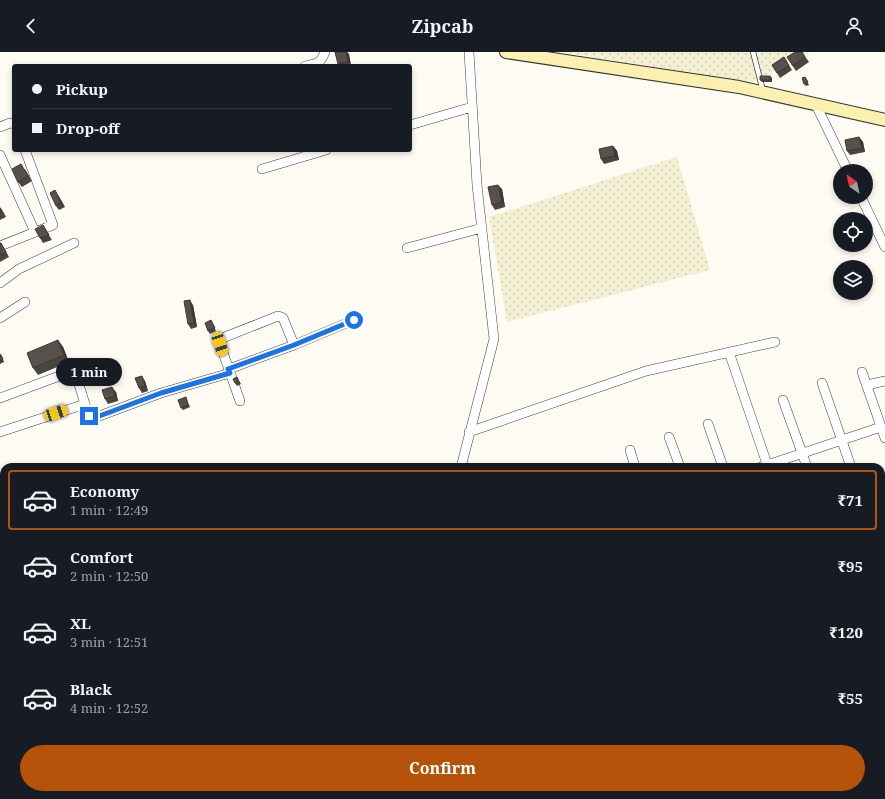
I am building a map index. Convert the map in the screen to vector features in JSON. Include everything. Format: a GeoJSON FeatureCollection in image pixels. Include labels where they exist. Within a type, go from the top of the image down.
{"type":"FeatureCollection","features":[{"type":"Feature","properties":{"kind":"main road"},"geometry":{"type":"LineString","coordinates":[[506,52],[739,87],[816,105],[884,118]]}},
{"type":"Feature","properties":{"kind":"street"},"geometry":{"type":"LineString","coordinates":[[314,64],[322,60],[325,52]]}},
{"type":"Feature","properties":{"kind":"street"},"geometry":{"type":"LineString","coordinates":[[462,463],[494,339],[477,185],[469,52]]}},
{"type":"Feature","properties":{"kind":"street"},"geometry":{"type":"LineString","coordinates":[[816,105],[845,164]]}},
{"type":"Feature","properties":{"kind":"street"},"geometry":{"type":"LineString","coordinates":[[412,124],[472,107]]}},
{"type":"Feature","properties":{"kind":"street"},"geometry":{"type":"LineString","coordinates":[[0,127],[12,124]]}},
{"type":"Feature","properties":{"kind":"street"},"geometry":{"type":"LineString","coordinates":[[0,246],[53,225],[26,152]]}},
{"type":"Feature","properties":{"kind":"street"},"geometry":{"type":"LineString","coordinates":[[262,169],[319,152]]}},
{"type":"Feature","properties":{"kind":"street"},"geometry":{"type":"LineString","coordinates":[[0,155],[35,232]]}},
{"type":"Feature","properties":{"kind":"street"},"geometry":{"type":"LineString","coordinates":[[864,204],[885,247]]}},
{"type":"Feature","properties":{"kind":"street"},"geometry":{"type":"LineString","coordinates":[[407,248],[482,228]]}},
{"type":"Feature","properties":{"kind":"street"},"geometry":{"type":"LineString","coordinates":[[0,283],[19,269],[74,244]]}},
{"type":"Feature","properties":{"kind":"street"},"geometry":{"type":"LineString","coordinates":[[0,318],[25,302]]}},
{"type":"Feature","properties":{"kind":"street"},"geometry":{"type":"LineString","coordinates":[[240,401],[220,344],[221,340],[225,337],[278,316],[283,318],[294,345]]}},
{"type":"Feature","properties":{"kind":"street"},"geometry":{"type":"LineString","coordinates":[[0,398],[70,372],[74,372],[89,416],[94,418],[161,393],[229,371],[354,320]]}},
{"type":"Feature","properties":{"kind":"street"},"geometry":{"type":"LineString","coordinates":[[469,432],[646,371],[775,342]]}},
{"type":"Feature","properties":{"kind":"street"},"geometry":{"type":"LineString","coordinates":[[729,352],[764,463]]}},
{"type":"Feature","properties":{"kind":"street"},"geometry":{"type":"LineString","coordinates":[[862,372],[885,438]]}},
{"type":"Feature","properties":{"kind":"street"},"geometry":{"type":"LineString","coordinates":[[867,385],[885,381]]}},
{"type":"Feature","properties":{"kind":"street"},"geometry":{"type":"LineString","coordinates":[[822,383],[850,463]]}},
{"type":"Feature","properties":{"kind":"street"},"geometry":{"type":"LineString","coordinates":[[783,400],[806,463]]}},
{"type":"Feature","properties":{"kind":"street"},"geometry":{"type":"LineString","coordinates":[[0,432],[85,404]]}},
{"type":"Feature","properties":{"kind":"street"},"geometry":{"type":"LineString","coordinates":[[708,424],[722,463]]}},
{"type":"Feature","properties":{"kind":"street"},"geometry":{"type":"LineString","coordinates":[[774,463],[881,426]]}},
{"type":"Feature","properties":{"kind":"street"},"geometry":{"type":"LineString","coordinates":[[669,437],[679,463]]}},
{"type":"Feature","properties":{"kind":"street"},"geometry":{"type":"LineString","coordinates":[[630,450],[634,463]]}},
{"type":"Feature","properties":{"kind":"lane"},"geometry":{"type":"LineString","coordinates":[[753,52],[763,93]]}},
{"type":"Feature","properties":{"kind":"shaded area"},"geometry":{"type":"Polygon","coordinates":[[[559,52],[811,52],[753,82],[559,52]]]}},
{"type":"Feature","properties":{"kind":"shaded area"},"geometry":{"type":"Polygon","coordinates":[[[677,157],[710,270],[507,322],[489,217],[677,157]]]}},
{"type":"Feature","properties":{"kind":"building"},"geometry":{"type":"Polygon","coordinates":[[[335,52],[346,52],[348,62],[338,64],[335,52]]]}},
{"type":"Feature","properties":{"kind":"building"},"geometry":{"type":"Polygon","coordinates":[[[795,52],[802,52],[805,57],[793,66],[787,57],[795,52]]]}},
{"type":"Feature","properties":{"kind":"building"},"geometry":{"type":"Polygon","coordinates":[[[784,57],[789,66],[777,73],[772,65],[784,57]]]}},
{"type":"Feature","properties":{"kind":"building"},"geometry":{"type":"Polygon","coordinates":[[[760,76],[770,76],[770,80],[760,80],[760,76]]]}},
{"type":"Feature","properties":{"kind":"building"},"geometry":{"type":"Polygon","coordinates":[[[805,77],[808,82],[804,84],[802,78],[805,77]]]}},
{"type":"Feature","properties":{"kind":"building"},"geometry":{"type":"Polygon","coordinates":[[[859,137],[862,148],[847,151],[845,140],[859,137]]]}},
{"type":"Feature","properties":{"kind":"building"},"geometry":{"type":"Polygon","coordinates":[[[613,146],[615,156],[601,159],[599,149],[613,146]]]}},
{"type":"Feature","properties":{"kind":"building"},"geometry":{"type":"Polygon","coordinates":[[[21,164],[28,176],[18,182],[12,169],[21,164]]]}},
{"type":"Feature","properties":{"kind":"building"},"geometry":{"type":"Polygon","coordinates":[[[498,185],[502,202],[492,205],[488,187],[498,185]]]}},
{"type":"Feature","properties":{"kind":"building"},"geometry":{"type":"Polygon","coordinates":[[[55,190],[61,203],[56,206],[50,193],[55,190]]]}},
{"type":"Feature","properties":{"kind":"building"},"geometry":{"type":"Polygon","coordinates":[[[43,225],[49,235],[40,238],[35,229],[43,225]]]}},
{"type":"Feature","properties":{"kind":"building"},"geometry":{"type":"Polygon","coordinates":[[[0,243],[6,252],[0,255],[0,243]]]}},
{"type":"Feature","properties":{"kind":"building"},"geometry":{"type":"Polygon","coordinates":[[[190,300],[194,323],[188,324],[184,301],[190,300]]]}},
{"type":"Feature","properties":{"kind":"building"},"geometry":{"type":"Polygon","coordinates":[[[211,320],[215,328],[208,331],[205,323],[211,320]]]}},
{"type":"Feature","properties":{"kind":"building"},"geometry":{"type":"Polygon","coordinates":[[[58,340],[64,355],[33,368],[27,353],[58,340]]]}},
{"type":"Feature","properties":{"kind":"building"},"geometry":{"type":"Polygon","coordinates":[[[0,354],[3,359],[0,361],[0,354]]]}},
{"type":"Feature","properties":{"kind":"building"},"geometry":{"type":"Polygon","coordinates":[[[142,376],[145,386],[139,388],[135,378],[142,376]]]}},
{"type":"Feature","properties":{"kind":"building"},"geometry":{"type":"Polygon","coordinates":[[[237,377],[239,382],[235,383],[233,379],[237,377]]]}},
{"type":"Feature","properties":{"kind":"building"},"geometry":{"type":"Polygon","coordinates":[[[112,387],[115,396],[105,399],[102,390],[112,387]]]}},
{"type":"Feature","properties":{"kind":"building"},"geometry":{"type":"Polygon","coordinates":[[[186,397],[188,405],[181,408],[178,400],[186,397]]]}},
{"type":"Feature","properties":{"kind":"route"},"geometry":{"type":"LineString","coordinates":[[89,416],[94,418],[161,393],[230,373],[228,369],[294,345],[354,320]]}}]}
